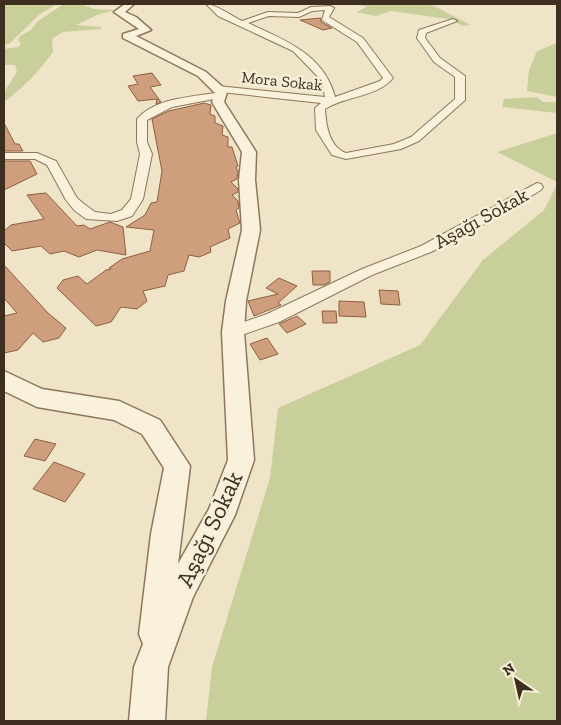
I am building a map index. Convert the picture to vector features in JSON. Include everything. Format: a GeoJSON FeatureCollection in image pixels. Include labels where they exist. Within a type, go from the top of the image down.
{"type":"FeatureCollection","features":[{"type":"Feature","properties":{"kind":"street"},"geometry":{"type":"LineString","coordinates":[[130,4],[119,12],[133,19],[146,30],[127,36],[202,74],[219,92]]}},
{"type":"Feature","properties":{"kind":"street"},"geometry":{"type":"LineString","coordinates":[[209,4],[221,14],[293,46],[300,52],[305,61],[325,80],[331,101],[320,108],[321,130],[336,153],[346,156],[397,147],[415,139],[460,100],[460,76],[437,60],[421,38],[422,32],[452,21]]}},
{"type":"Feature","properties":{"kind":"street","name":"Mora Sokak"},"geometry":{"type":"LineString","coordinates":[[4,156],[37,156],[52,163],[72,200],[79,207],[91,216],[112,218],[128,213],[137,200],[146,154],[142,142],[142,119],[153,112],[176,103],[219,92],[331,101],[376,86],[388,78],[360,40],[325,18],[330,8],[310,9],[299,16],[268,14],[242,23]]}},
{"type":"Feature","properties":{"kind":"street","name":"Aşağı Sokak"},"geometry":{"type":"LineString","coordinates":[[147,721],[151,667],[180,590],[221,515],[241,460],[233,332],[236,301],[251,230],[249,152],[218,102],[219,92]]}},
{"type":"Feature","properties":{"kind":"street","name":"Aşağı Sokak"},"geometry":{"type":"LineString","coordinates":[[233,332],[273,318],[367,272],[426,249],[471,226],[537,187]]}},
{"type":"Feature","properties":{"kind":"street"},"geometry":{"type":"LineString","coordinates":[[4,380],[37,398],[118,411],[127,415],[151,427],[177,466],[166,534],[151,667]]}},
{"type":"Feature","properties":{"kind":"green space"},"geometry":{"type":"Polygon","coordinates":[[[4,4],[57,4],[39,15],[9,44],[4,45],[4,4]]]}},
{"type":"Feature","properties":{"kind":"green space"},"geometry":{"type":"Polygon","coordinates":[[[64,4],[81,4],[94,9],[115,10],[97,15],[76,25],[101,27],[101,29],[63,32],[52,39],[53,52],[48,59],[18,91],[4,102],[4,92],[17,72],[15,65],[4,65],[4,49],[18,47],[21,44],[18,40],[20,36],[31,30],[38,21],[64,4]]]}},
{"type":"Feature","properties":{"kind":"green space"},"geometry":{"type":"Polygon","coordinates":[[[357,4],[430,4],[471,25],[463,26],[448,19],[391,11],[376,16],[356,12],[367,7],[357,4]]]}},
{"type":"Feature","properties":{"kind":"green space"},"geometry":{"type":"Polygon","coordinates":[[[557,43],[557,97],[527,91],[529,70],[537,51],[557,43]]]}},
{"type":"Feature","properties":{"kind":"green space"},"geometry":{"type":"Polygon","coordinates":[[[537,97],[543,102],[557,102],[557,113],[502,107],[504,99],[537,97]]]}},
{"type":"Feature","properties":{"kind":"green space"},"geometry":{"type":"Polygon","coordinates":[[[557,133],[557,182],[497,152],[557,133]]]}},
{"type":"Feature","properties":{"kind":"green space"},"geometry":{"type":"Polygon","coordinates":[[[557,184],[557,721],[206,721],[212,667],[270,478],[278,408],[420,345],[483,260],[544,210],[557,184]]]}},
{"type":"Feature","properties":{"kind":"building"},"geometry":{"type":"Polygon","coordinates":[[[321,18],[321,22],[332,28],[323,30],[300,20],[321,18]]]}},
{"type":"Feature","properties":{"kind":"building"},"geometry":{"type":"Polygon","coordinates":[[[152,73],[161,85],[150,87],[161,102],[156,104],[157,99],[138,101],[128,86],[138,84],[133,76],[152,73]]]}},
{"type":"Feature","properties":{"kind":"building"},"geometry":{"type":"Polygon","coordinates":[[[204,103],[211,105],[210,114],[215,116],[215,123],[223,126],[222,135],[228,137],[228,147],[232,147],[238,166],[236,167],[238,172],[237,179],[231,182],[238,189],[238,192],[232,195],[238,201],[239,208],[236,210],[240,223],[228,229],[230,238],[210,247],[211,252],[199,257],[189,255],[184,271],[168,275],[165,286],[143,291],[147,301],[137,309],[121,307],[111,322],[96,326],[57,288],[63,280],[78,276],[87,284],[106,270],[111,269],[109,268],[122,259],[150,251],[154,230],[126,227],[145,215],[151,203],[157,202],[162,171],[152,119],[169,111],[204,103]]]}},
{"type":"Feature","properties":{"kind":"building"},"geometry":{"type":"Polygon","coordinates":[[[4,123],[15,144],[19,144],[23,151],[4,151],[4,123]]]}},
{"type":"Feature","properties":{"kind":"building"},"geometry":{"type":"Polygon","coordinates":[[[4,161],[30,161],[37,174],[4,190],[4,161]]]}},
{"type":"Feature","properties":{"kind":"building"},"geometry":{"type":"Polygon","coordinates":[[[46,193],[77,226],[84,225],[90,229],[110,222],[123,227],[126,255],[97,250],[79,257],[64,251],[50,254],[41,246],[12,251],[4,243],[4,231],[11,225],[44,219],[27,195],[46,193]]]}},
{"type":"Feature","properties":{"kind":"building"},"geometry":{"type":"Polygon","coordinates":[[[4,265],[48,313],[66,328],[59,338],[43,342],[33,333],[18,350],[4,353],[4,316],[17,313],[4,298],[4,265]]]}},
{"type":"Feature","properties":{"kind":"building"},"geometry":{"type":"Polygon","coordinates":[[[312,271],[330,271],[330,282],[324,285],[313,285],[312,271]]]}},
{"type":"Feature","properties":{"kind":"building"},"geometry":{"type":"Polygon","coordinates":[[[279,278],[297,286],[278,303],[281,305],[254,316],[248,301],[278,294],[266,288],[279,278]]]}},
{"type":"Feature","properties":{"kind":"building"},"geometry":{"type":"Polygon","coordinates":[[[379,290],[398,291],[400,305],[381,304],[379,290]]]}},
{"type":"Feature","properties":{"kind":"building"},"geometry":{"type":"Polygon","coordinates":[[[339,301],[364,302],[366,317],[339,316],[339,301]]]}},
{"type":"Feature","properties":{"kind":"building"},"geometry":{"type":"Polygon","coordinates":[[[322,311],[336,311],[337,323],[323,323],[322,311]]]}},
{"type":"Feature","properties":{"kind":"building"},"geometry":{"type":"Polygon","coordinates":[[[297,316],[306,324],[287,333],[279,324],[297,316]]]}},
{"type":"Feature","properties":{"kind":"building"},"geometry":{"type":"Polygon","coordinates":[[[267,338],[278,354],[260,360],[250,344],[267,338]]]}},
{"type":"Feature","properties":{"kind":"building"},"geometry":{"type":"Polygon","coordinates":[[[35,439],[56,444],[45,461],[24,456],[35,439]]]}},
{"type":"Feature","properties":{"kind":"building"},"geometry":{"type":"Polygon","coordinates":[[[54,462],[85,474],[65,502],[33,489],[54,462]]]}}]}
